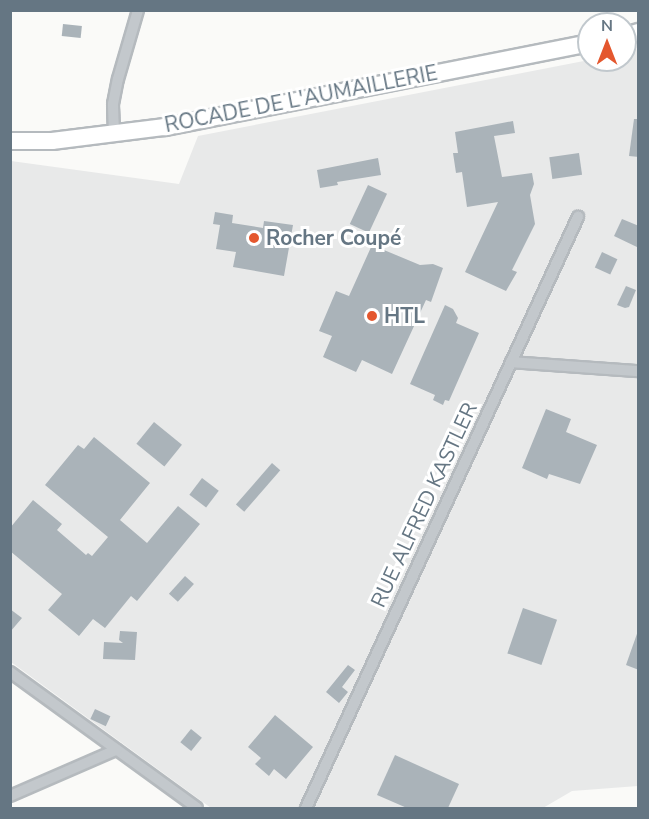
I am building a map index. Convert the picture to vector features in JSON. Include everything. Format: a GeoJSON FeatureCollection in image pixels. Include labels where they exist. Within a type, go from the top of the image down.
{"type":"FeatureCollection","features":[{"type":"Feature","properties":{"kind":"main road","name":"ROCADE DE L'AUMAILLERIE"},"geometry":{"type":"LineString","coordinates":[[10,141],[52,141],[165,127],[577,45]]}},
{"type":"Feature","properties":{"kind":"street"},"geometry":{"type":"LineString","coordinates":[[114,134],[113,104],[118,78],[138,10]]}},
{"type":"Feature","properties":{"kind":"street","name":"RUE ALFRED KASTLER"},"geometry":{"type":"LineString","coordinates":[[306,808],[578,217]]}},
{"type":"Feature","properties":{"kind":"street"},"geometry":{"type":"LineString","coordinates":[[511,362],[639,371]]}},
{"type":"Feature","properties":{"kind":"street"},"geometry":{"type":"LineString","coordinates":[[10,672],[197,808]]}},
{"type":"Feature","properties":{"kind":"street"},"geometry":{"type":"LineString","coordinates":[[10,796],[116,750]]}},
{"type":"Feature","properties":{"kind":"shaded area"},"geometry":{"type":"Polygon","coordinates":[[[637,49],[638,786],[572,791],[543,808],[211,808],[11,662],[11,161],[179,184],[198,136],[577,62],[577,72],[637,72],[637,49]]]}},
{"type":"Feature","properties":{"kind":"building"},"geometry":{"type":"Polygon","coordinates":[[[63,24],[82,26],[81,38],[62,36],[63,24]]]}},
{"type":"Feature","properties":{"kind":"building"},"geometry":{"type":"Polygon","coordinates":[[[634,119],[639,119],[639,157],[629,156],[634,119]]]}},
{"type":"Feature","properties":{"kind":"building"},"geometry":{"type":"Polygon","coordinates":[[[513,121],[515,133],[494,136],[502,177],[532,173],[534,184],[530,195],[535,224],[512,270],[517,272],[506,291],[465,272],[498,202],[467,207],[462,172],[456,173],[453,153],[458,153],[455,132],[513,121]]]}},
{"type":"Feature","properties":{"kind":"building"},"geometry":{"type":"Polygon","coordinates":[[[579,153],[582,175],[552,179],[549,157],[579,153]]]}},
{"type":"Feature","properties":{"kind":"building"},"geometry":{"type":"Polygon","coordinates":[[[378,158],[381,175],[337,182],[338,185],[320,188],[317,170],[378,158]]]}},
{"type":"Feature","properties":{"kind":"building"},"geometry":{"type":"Polygon","coordinates":[[[368,185],[387,194],[369,233],[350,224],[368,185]]]}},
{"type":"Feature","properties":{"kind":"building","name":"Rocher Coupé"},"geometry":{"type":"Polygon","coordinates":[[[215,212],[233,215],[232,223],[263,228],[264,221],[293,225],[284,276],[233,267],[236,252],[216,249],[220,225],[213,224],[215,212]]]}},
{"type":"Feature","properties":{"kind":"building"},"geometry":{"type":"Polygon","coordinates":[[[622,219],[639,226],[639,248],[614,236],[622,219]]]}},
{"type":"Feature","properties":{"kind":"building","name":"HTL"},"geometry":{"type":"Polygon","coordinates":[[[372,245],[420,265],[433,264],[443,268],[431,302],[426,300],[392,374],[362,360],[356,372],[323,357],[332,336],[319,331],[336,291],[349,296],[372,245]]]}},
{"type":"Feature","properties":{"kind":"building"},"geometry":{"type":"Polygon","coordinates":[[[602,252],[617,259],[610,275],[595,267],[602,252]]]}},
{"type":"Feature","properties":{"kind":"building"},"geometry":{"type":"Polygon","coordinates":[[[626,286],[636,290],[629,307],[625,308],[617,305],[626,286]]]}},
{"type":"Feature","properties":{"kind":"building","name":"HTL"},"geometry":{"type":"Polygon","coordinates":[[[445,305],[453,309],[458,318],[456,323],[479,333],[449,401],[445,400],[443,405],[433,400],[435,395],[410,384],[445,305]]]}},
{"type":"Feature","properties":{"kind":"building"},"geometry":{"type":"Polygon","coordinates":[[[546,409],[571,419],[566,432],[597,445],[580,484],[549,474],[547,479],[522,468],[546,409]]]}},
{"type":"Feature","properties":{"kind":"building"},"geometry":{"type":"Polygon","coordinates":[[[154,422],[182,445],[164,466],[136,444],[154,422]]]}},
{"type":"Feature","properties":{"kind":"building"},"geometry":{"type":"Polygon","coordinates":[[[94,437],[150,483],[120,520],[147,543],[178,506],[200,524],[137,601],[131,596],[105,628],[93,619],[79,636],[48,610],[62,594],[10,551],[10,528],[33,500],[62,524],[57,530],[86,555],[88,553],[92,556],[108,537],[45,485],[78,445],[84,449],[94,437]]]}},
{"type":"Feature","properties":{"kind":"building"},"geometry":{"type":"Polygon","coordinates":[[[272,463],[280,470],[244,512],[236,505],[272,463]]]}},
{"type":"Feature","properties":{"kind":"building"},"geometry":{"type":"Polygon","coordinates":[[[202,478],[219,491],[206,507],[189,495],[202,478]]]}},
{"type":"Feature","properties":{"kind":"building"},"geometry":{"type":"Polygon","coordinates":[[[185,576],[194,584],[178,602],[169,594],[185,576]]]}},
{"type":"Feature","properties":{"kind":"building"},"geometry":{"type":"Polygon","coordinates":[[[523,608],[557,620],[541,665],[507,653],[523,608]]]}},
{"type":"Feature","properties":{"kind":"building"},"geometry":{"type":"Polygon","coordinates":[[[10,609],[22,618],[10,632],[10,609]]]}},
{"type":"Feature","properties":{"kind":"building"},"geometry":{"type":"Polygon","coordinates":[[[639,628],[639,670],[626,665],[639,628]]]}},
{"type":"Feature","properties":{"kind":"building"},"geometry":{"type":"Polygon","coordinates":[[[120,631],[137,632],[135,660],[103,659],[104,642],[123,643],[119,640],[120,631]]]}},
{"type":"Feature","properties":{"kind":"building"},"geometry":{"type":"Polygon","coordinates":[[[348,665],[355,670],[342,687],[348,692],[339,703],[326,692],[348,665]]]}},
{"type":"Feature","properties":{"kind":"building"},"geometry":{"type":"Polygon","coordinates":[[[95,709],[110,716],[106,726],[90,719],[95,709]]]}},
{"type":"Feature","properties":{"kind":"building"},"geometry":{"type":"Polygon","coordinates":[[[275,715],[313,747],[286,779],[274,769],[269,776],[255,764],[261,758],[248,747],[275,715]]]}},
{"type":"Feature","properties":{"kind":"building"},"geometry":{"type":"Polygon","coordinates":[[[191,729],[202,738],[191,751],[180,742],[191,729]]]}},
{"type":"Feature","properties":{"kind":"building"},"geometry":{"type":"Polygon","coordinates":[[[395,755],[459,784],[448,808],[407,808],[377,795],[395,755]]]}},
{"type":"Feature","properties":{"kind":"place","name":"Rocher Coupé"},"geometry":{"type":"Point","coordinates":[254,238]}},
{"type":"Feature","properties":{"kind":"place","name":"HTL"},"geometry":{"type":"Point","coordinates":[372,316]}}]}
